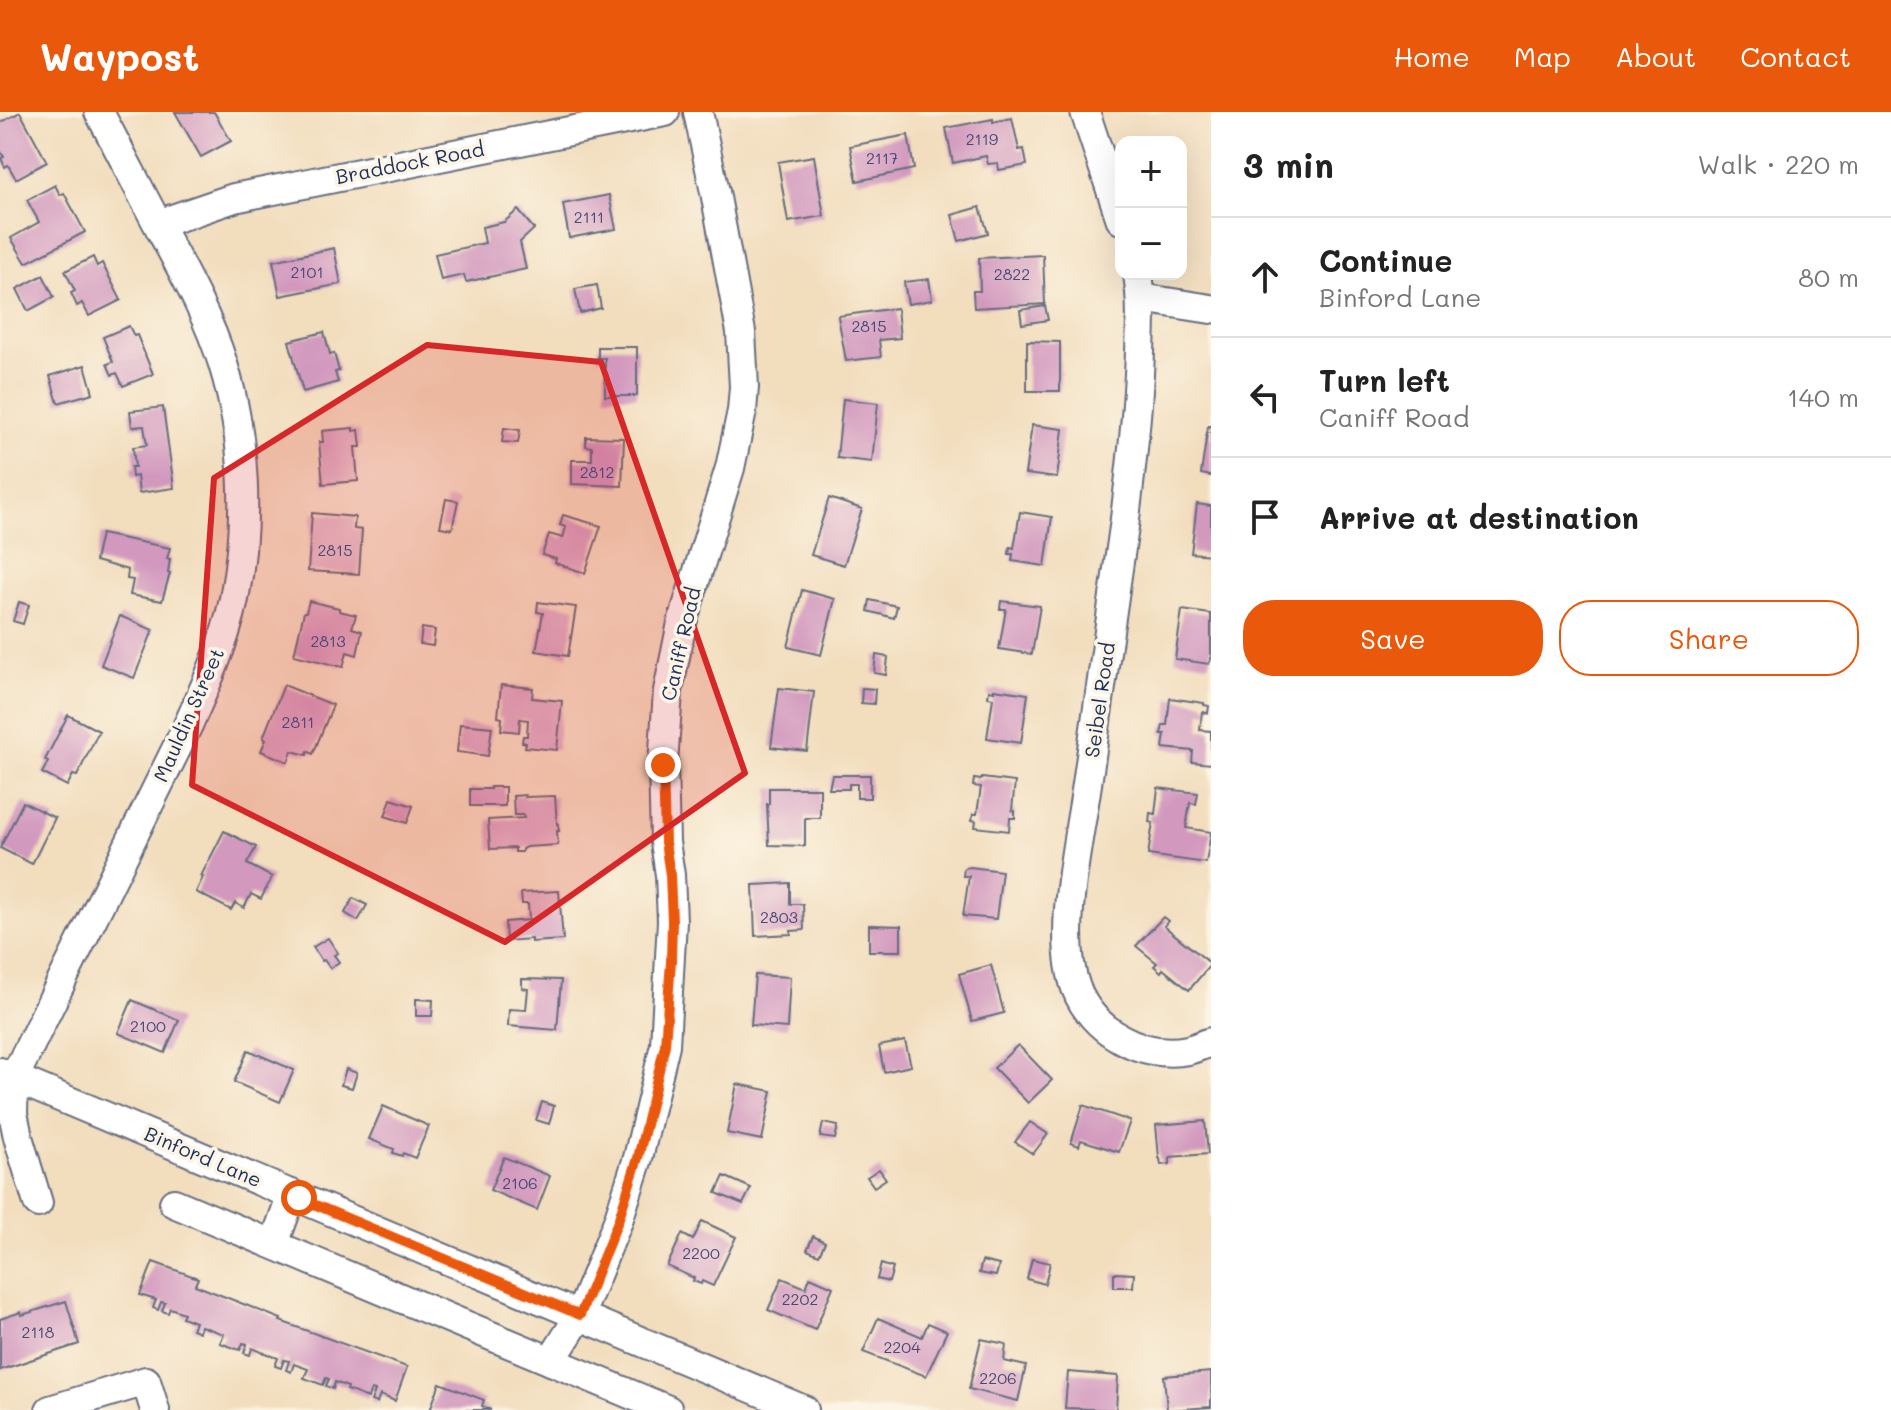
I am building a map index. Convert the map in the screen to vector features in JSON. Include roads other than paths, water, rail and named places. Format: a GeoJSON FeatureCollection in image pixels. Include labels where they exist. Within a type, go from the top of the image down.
{"type":"FeatureCollection","features":[{"type":"Feature","properties":{"kind":"street","name":"Mauldin Street"},"geometry":{"type":"LineString","coordinates":[[7,1075],[188,725],[210,676],[233,600],[243,524],[243,484],[231,396],[223,363],[188,280],[99,112]]}},
{"type":"Feature","properties":{"kind":"street","name":"Braddock Road"},"geometry":{"type":"LineString","coordinates":[[158,224],[234,198],[665,112]]}},
{"type":"Feature","properties":{"kind":"street","name":"Caniff Road"},"geometry":{"type":"LineString","coordinates":[[551,1361],[580,1315],[618,1221],[638,1158],[665,1045],[672,921],[665,842],[663,765],[668,691],[682,623],[730,468],[742,411],[741,332],[698,112]]}},
{"type":"Feature","properties":{"kind":"street"},"geometry":{"type":"LineString","coordinates":[[1085,112],[1117,208]]}},
{"type":"Feature","properties":{"kind":"street"},"geometry":{"type":"LineString","coordinates":[[1140,286],[1211,309]]}},
{"type":"Feature","properties":{"kind":"street","name":"Seibel Road"},"geometry":{"type":"LineString","coordinates":[[1140,286],[1138,395],[1133,457],[1067,934],[1075,987],[1083,1005],[1110,1032],[1137,1046],[1155,1050],[1199,1046]]}},
{"type":"Feature","properties":{"kind":"street","name":"Binford Lane"},"geometry":{"type":"LineString","coordinates":[[7,1075],[804,1410]]}},
{"type":"Feature","properties":{"kind":"street"},"geometry":{"type":"LineString","coordinates":[[7,1075],[18,1137],[38,1203]]}},
{"type":"Feature","properties":{"kind":"street"},"geometry":{"type":"LineString","coordinates":[[274,1244],[292,1194]]}},
{"type":"Feature","properties":{"kind":"street"},"geometry":{"type":"LineString","coordinates":[[174,1203],[668,1410]]}},
{"type":"Feature","properties":{"kind":"street"},"geometry":{"type":"LineString","coordinates":[[50,1410],[146,1381],[155,1410]]}}]}
